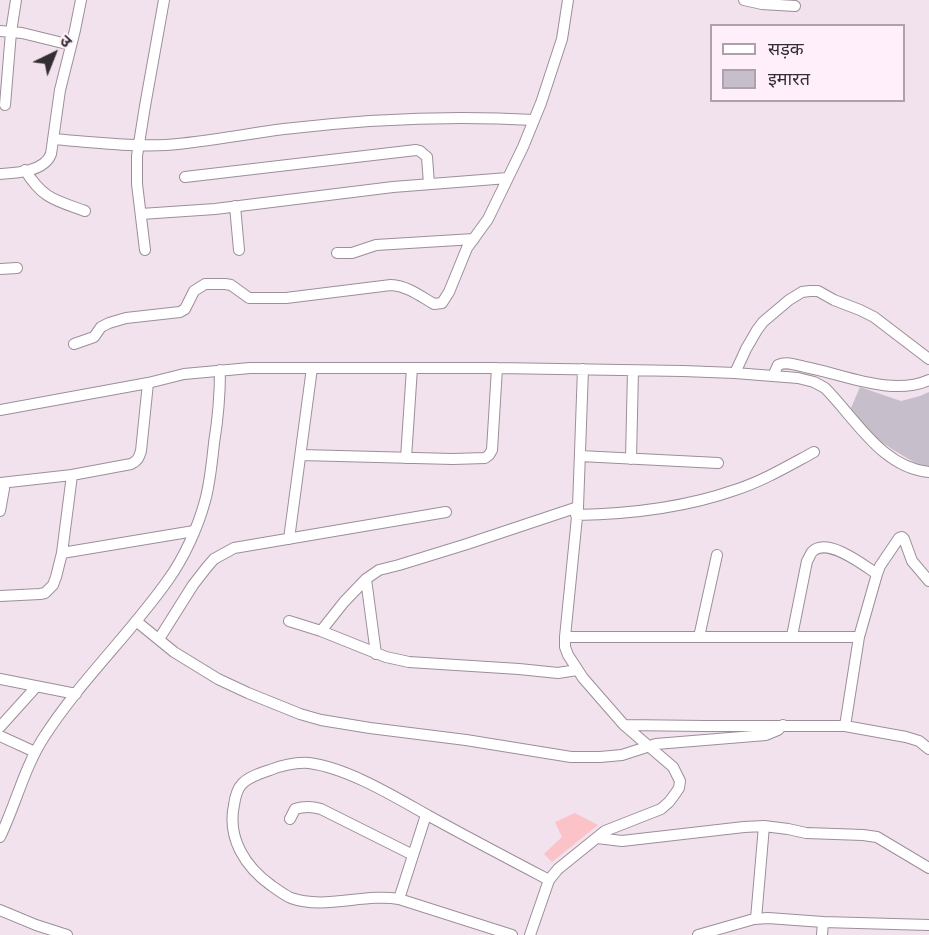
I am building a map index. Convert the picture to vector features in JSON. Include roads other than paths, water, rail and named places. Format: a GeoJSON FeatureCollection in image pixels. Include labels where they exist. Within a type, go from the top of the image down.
{"type":"FeatureCollection","features":[{"type":"Feature","properties":{"kind":"street"},"geometry":{"type":"LineString","coordinates":[[5,105],[5,32],[15,0]]}},
{"type":"Feature","properties":{"kind":"street"},"geometry":{"type":"LineString","coordinates":[[0,174],[34,168],[46,163],[51,154],[60,90],[81,0]]}},
{"type":"Feature","properties":{"kind":"street"},"geometry":{"type":"LineString","coordinates":[[146,250],[137,184],[139,146],[164,0]]}},
{"type":"Feature","properties":{"kind":"street"},"geometry":{"type":"LineString","coordinates":[[74,344],[94,337],[101,327],[109,323],[126,318],[180,312],[185,309],[194,291],[205,284],[231,285],[249,298],[286,298],[397,285],[434,304],[442,303],[467,248],[488,219],[534,120],[562,39],[568,0]]}},
{"type":"Feature","properties":{"kind":"street"},"geometry":{"type":"LineString","coordinates":[[744,0],[762,4],[795,6]]}},
{"type":"Feature","properties":{"kind":"street"},"geometry":{"type":"LineString","coordinates":[[5,32],[22,33],[71,45]]}},
{"type":"Feature","properties":{"kind":"street"},"geometry":{"type":"LineString","coordinates":[[53,139],[139,146],[167,145],[283,129],[387,119],[490,117],[534,120]]}},
{"type":"Feature","properties":{"kind":"street"},"geometry":{"type":"LineString","coordinates":[[185,177],[416,150],[427,157],[429,184]]}},
{"type":"Feature","properties":{"kind":"street"},"geometry":{"type":"LineString","coordinates":[[25,170],[32,182],[50,198],[85,211]]}},
{"type":"Feature","properties":{"kind":"street"},"geometry":{"type":"LineString","coordinates":[[141,214],[215,209],[393,187],[508,178]]}},
{"type":"Feature","properties":{"kind":"street"},"geometry":{"type":"LineString","coordinates":[[235,206],[239,250]]}},
{"type":"Feature","properties":{"kind":"street"},"geometry":{"type":"LineString","coordinates":[[338,253],[352,253],[376,245],[474,239]]}},
{"type":"Feature","properties":{"kind":"street"},"geometry":{"type":"LineString","coordinates":[[0,269],[17,268]]}},
{"type":"Feature","properties":{"kind":"street"},"geometry":{"type":"LineString","coordinates":[[735,373],[756,330],[763,322],[789,300],[802,292],[810,291],[818,291],[874,317],[929,359]]}},
{"type":"Feature","properties":{"kind":"street"},"geometry":{"type":"LineString","coordinates":[[773,376],[778,365],[788,363],[876,384],[915,385],[929,380]]}},
{"type":"Feature","properties":{"kind":"street"},"geometry":{"type":"LineString","coordinates":[[0,410],[148,383],[184,374],[250,368],[497,368],[735,373],[798,378],[814,382],[825,388],[891,457],[921,471],[929,472]]}},
{"type":"Feature","properties":{"kind":"street"},"geometry":{"type":"LineString","coordinates":[[406,458],[412,368]]}},
{"type":"Feature","properties":{"kind":"street"},"geometry":{"type":"LineString","coordinates":[[301,456],[480,459],[487,457],[492,450],[497,368]]}},
{"type":"Feature","properties":{"kind":"street"},"geometry":{"type":"LineString","coordinates":[[289,539],[312,369]]}},
{"type":"Feature","properties":{"kind":"street"},"geometry":{"type":"LineString","coordinates":[[530,935],[549,880],[558,869],[613,827],[661,809],[675,794],[680,781],[673,767],[624,724],[577,670],[565,647],[577,511],[583,369]]}},
{"type":"Feature","properties":{"kind":"street"},"geometry":{"type":"LineString","coordinates":[[0,837],[5,813],[34,752],[76,694],[169,580],[194,531],[205,502],[211,469],[220,394],[220,370]]}},
{"type":"Feature","properties":{"kind":"street"},"geometry":{"type":"LineString","coordinates":[[631,459],[633,370]]}},
{"type":"Feature","properties":{"kind":"street"},"geometry":{"type":"LineString","coordinates":[[0,509],[2,483],[72,475],[131,464],[139,458],[148,383]]}},
{"type":"Feature","properties":{"kind":"street"},"geometry":{"type":"LineString","coordinates":[[321,631],[344,602],[366,579],[379,570],[577,511],[611,514],[650,510],[735,491],[814,452]]}},
{"type":"Feature","properties":{"kind":"street"},"geometry":{"type":"LineString","coordinates":[[580,456],[718,463]]}},
{"type":"Feature","properties":{"kind":"street"},"geometry":{"type":"LineString","coordinates":[[0,596],[45,593],[53,585],[62,553],[72,475]]}},
{"type":"Feature","properties":{"kind":"street"},"geometry":{"type":"LineString","coordinates":[[159,639],[193,585],[214,559],[234,548],[446,512]]}},
{"type":"Feature","properties":{"kind":"street"},"geometry":{"type":"LineString","coordinates":[[62,553],[194,531]]}},
{"type":"Feature","properties":{"kind":"street"},"geometry":{"type":"LineString","coordinates":[[845,726],[859,637],[877,574],[900,537],[904,539],[912,561],[929,581]]}},
{"type":"Feature","properties":{"kind":"street"},"geometry":{"type":"LineString","coordinates":[[792,636],[807,561],[812,552],[819,548],[828,548],[845,553],[877,574]]}},
{"type":"Feature","properties":{"kind":"street"},"geometry":{"type":"LineString","coordinates":[[699,637],[717,555]]}},
{"type":"Feature","properties":{"kind":"street"},"geometry":{"type":"LineString","coordinates":[[366,579],[376,654]]}},
{"type":"Feature","properties":{"kind":"street"},"geometry":{"type":"LineString","coordinates":[[136,621],[182,658],[218,679],[279,706],[321,720],[572,757],[622,755],[656,744],[766,735],[783,725]]}},
{"type":"Feature","properties":{"kind":"street"},"geometry":{"type":"LineString","coordinates":[[289,621],[321,631],[376,654],[409,662],[558,673],[577,670]]}},
{"type":"Feature","properties":{"kind":"street"},"geometry":{"type":"LineString","coordinates":[[565,637],[859,637]]}},
{"type":"Feature","properties":{"kind":"street"},"geometry":{"type":"LineString","coordinates":[[0,679],[76,694]]}},
{"type":"Feature","properties":{"kind":"street"},"geometry":{"type":"LineString","coordinates":[[0,727],[36,687]]}},
{"type":"Feature","properties":{"kind":"street"},"geometry":{"type":"LineString","coordinates":[[624,724],[845,726],[906,737],[919,741],[929,748]]}},
{"type":"Feature","properties":{"kind":"street"},"geometry":{"type":"LineString","coordinates":[[0,736],[34,752]]}},
{"type":"Feature","properties":{"kind":"street"},"geometry":{"type":"LineString","coordinates":[[512,935],[399,898],[327,902],[290,897],[259,875],[239,850],[232,826],[232,814],[238,789],[243,782],[283,765],[307,763],[342,771],[392,795],[549,880]]}},
{"type":"Feature","properties":{"kind":"street"},"geometry":{"type":"LineString","coordinates":[[290,819],[295,809],[301,807],[321,809],[413,855]]}},
{"type":"Feature","properties":{"kind":"street"},"geometry":{"type":"LineString","coordinates":[[399,898],[426,814]]}},
{"type":"Feature","properties":{"kind":"street"},"geometry":{"type":"LineString","coordinates":[[597,838],[622,842],[764,826],[807,833],[877,837],[929,868]]}},
{"type":"Feature","properties":{"kind":"street"},"geometry":{"type":"LineString","coordinates":[[756,919],[764,826]]}},
{"type":"Feature","properties":{"kind":"street"},"geometry":{"type":"LineString","coordinates":[[0,910],[67,935]]}},
{"type":"Feature","properties":{"kind":"street"},"geometry":{"type":"LineString","coordinates":[[698,935],[756,919],[792,919],[913,929],[929,925]]}},
{"type":"Feature","properties":{"kind":"street"},"geometry":{"type":"LineString","coordinates":[[822,935],[823,922]]}}]}
